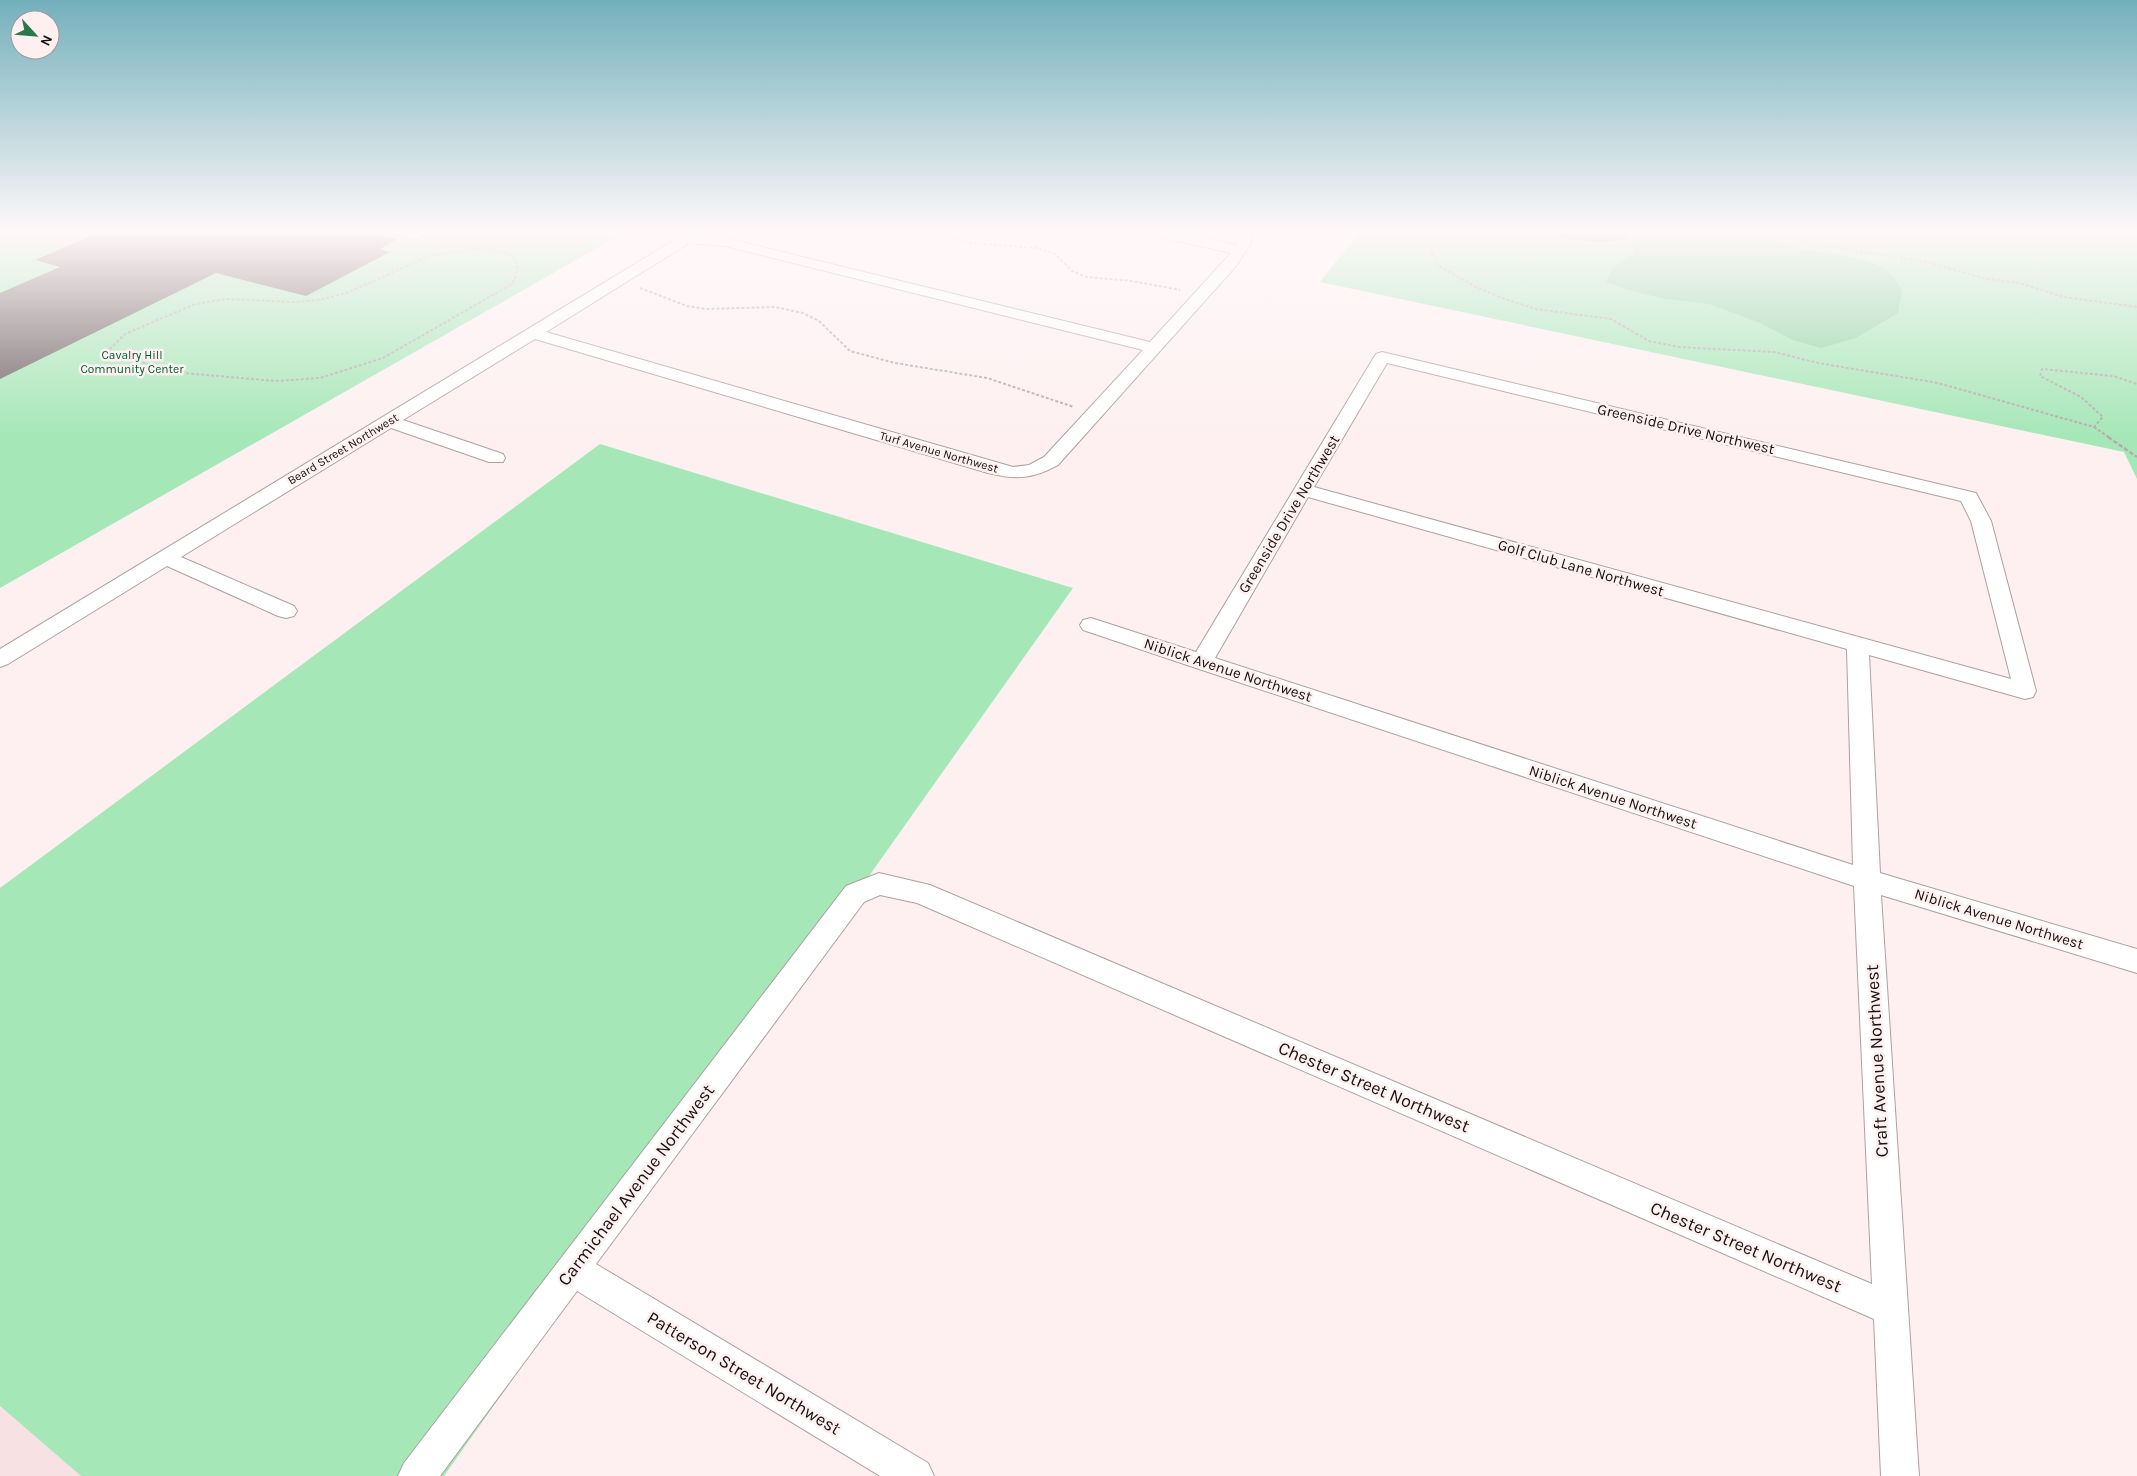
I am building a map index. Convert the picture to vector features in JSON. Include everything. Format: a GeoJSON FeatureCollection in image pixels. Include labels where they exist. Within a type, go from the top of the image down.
{"type":"FeatureCollection","features":[{"type":"Feature","properties":{"kind":"street","name":"Beard Street Northwest"},"geometry":{"type":"LineString","coordinates":[[0,659],[589,299]]}},
{"type":"Feature","properties":{"kind":"street"},"geometry":{"type":"LineString","coordinates":[[956,299],[1155,348]]}},
{"type":"Feature","properties":{"kind":"street","name":"Turf Avenue Northwest"},"geometry":{"type":"LineString","coordinates":[[533,333],[1013,473],[1034,470],[1051,461],[1096,414],[1199,299]]}},
{"type":"Feature","properties":{"kind":"street","name":"Greenside Drive Northwest"},"geometry":{"type":"LineString","coordinates":[[1202,662],[1382,357],[1969,497],[1981,521],[2025,691],[1858,645]]}},
{"type":"Feature","properties":{"kind":"street"},"geometry":{"type":"LineString","coordinates":[[389,422],[496,458]]}},
{"type":"Feature","properties":{"kind":"street","name":"Golf Club Lane Northwest"},"geometry":{"type":"LineString","coordinates":[[1304,490],[1858,645]]}},
{"type":"Feature","properties":{"kind":"street"},"geometry":{"type":"LineString","coordinates":[[165,558],[286,611]]}},
{"type":"Feature","properties":{"kind":"street","name":"Niblick Avenue Northwest"},"geometry":{"type":"LineString","coordinates":[[1091,625],[1867,880],[2137,961]]}},
{"type":"Feature","properties":{"kind":"street","name":"Craft Avenue Northwest"},"geometry":{"type":"LineString","coordinates":[[1858,645],[1867,880],[1900,1476]]}},
{"type":"Feature","properties":{"kind":"street","name":"Chester Street Northwest"},"geometry":{"type":"LineString","coordinates":[[855,894],[879,884],[921,893],[1891,1309]]}},
{"type":"Feature","properties":{"kind":"street","name":"Carmichael Avenue Northwest"},"geometry":{"type":"LineString","coordinates":[[416,1476],[855,894]]}},
{"type":"Feature","properties":{"kind":"street","name":"Patterson Street Northwest"},"geometry":{"type":"LineString","coordinates":[[572,1269],[915,1476]]}},
{"type":"Feature","properties":{"kind":"path"},"geometry":{"type":"LineString","coordinates":[[325,299],[291,303],[225,300],[206,302],[178,310],[141,327],[113,342],[109,350],[123,358],[173,372],[276,381],[320,378],[383,358],[487,299]]}},
{"type":"Feature","properties":{"kind":"path"},"geometry":{"type":"LineString","coordinates":[[666,299],[687,306],[706,309],[774,308],[803,313],[819,321],[850,350],[895,363],[986,378],[1096,414]]}},
{"type":"Feature","properties":{"kind":"path"},"geometry":{"type":"LineString","coordinates":[[1508,299],[1536,309],[1611,319],[1649,341],[1657,343],[1679,347],[1774,352],[1818,363],[1938,383],[2094,427],[2137,457]]}},
{"type":"Feature","properties":{"kind":"path"},"geometry":{"type":"LineString","coordinates":[[2076,299],[2137,308]]}},
{"type":"Feature","properties":{"kind":"path"},"geometry":{"type":"LineString","coordinates":[[2094,427],[2103,417],[2095,407],[2080,395],[2040,376],[2042,369],[2114,376],[2137,384]]}},
{"type":"Feature","properties":{"kind":"shaded area"},"geometry":{"type":"Polygon","coordinates":[[[1666,299],[1901,299],[1898,313],[1856,338],[1821,348],[1793,340],[1760,323],[1709,304],[1666,299]]]}},
{"type":"Feature","properties":{"kind":"shaded area"},"geometry":{"type":"Polygon","coordinates":[[[0,1406],[81,1476],[0,1476],[0,1406]]]}},
{"type":"Feature","properties":{"kind":"green space","name":"Cavalry Hill Community Center"},"geometry":{"type":"Polygon","coordinates":[[[0,299],[508,299],[0,588],[0,299]]]}},
{"type":"Feature","properties":{"kind":"green space"},"geometry":{"type":"Polygon","coordinates":[[[1400,299],[2137,299],[2137,479],[2124,452],[1400,299]]]}},
{"type":"Feature","properties":{"kind":"green space"},"geometry":{"type":"Polygon","coordinates":[[[600,444],[1073,588],[444,1476],[81,1476],[0,1406],[0,888],[600,444]]]}},
{"type":"Feature","properties":{"kind":"building"},"geometry":{"type":"Polygon","coordinates":[[[0,299],[163,299],[0,379],[0,299]]]}}]}
